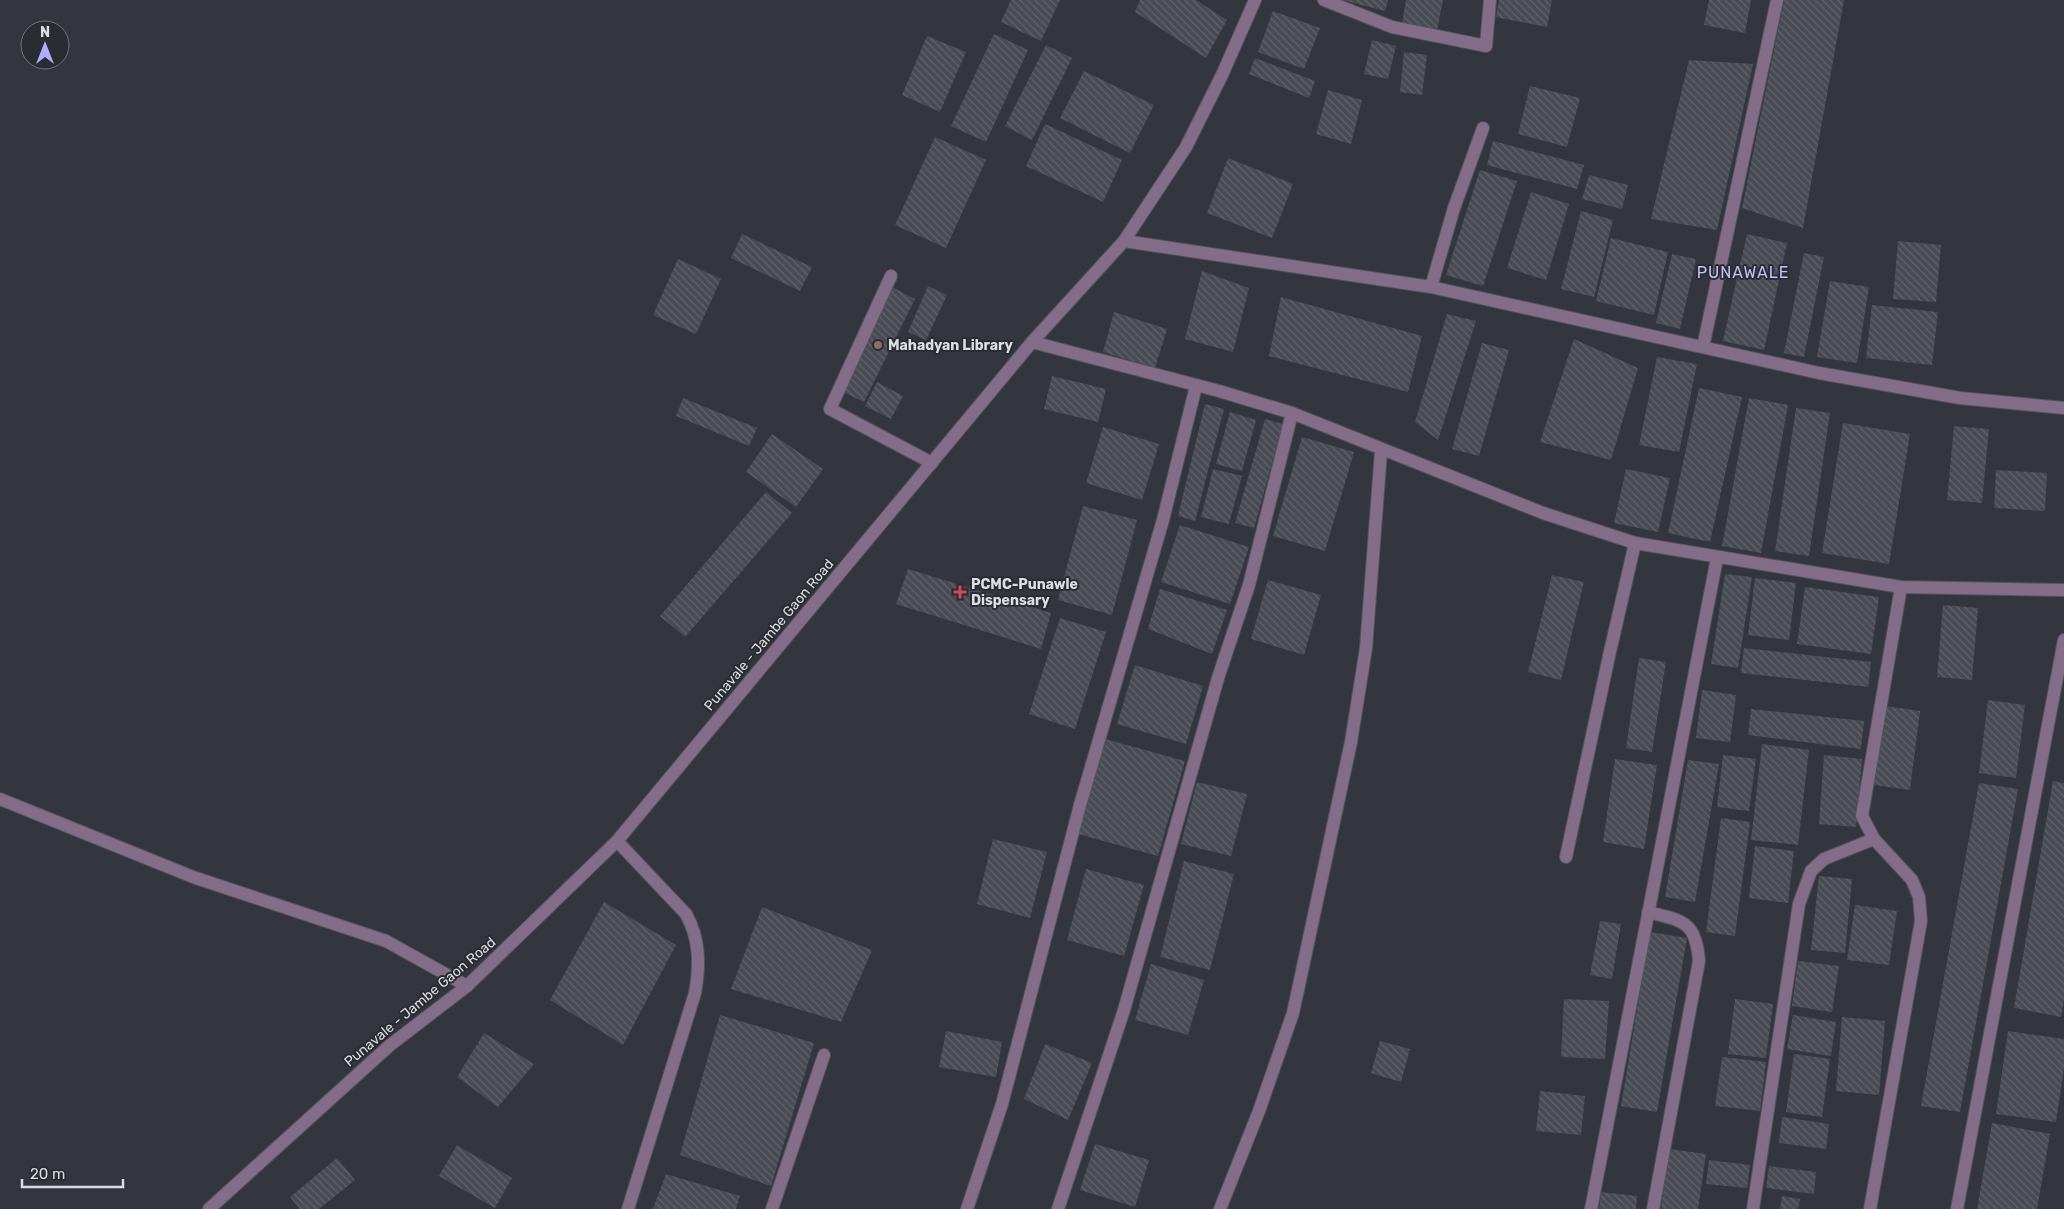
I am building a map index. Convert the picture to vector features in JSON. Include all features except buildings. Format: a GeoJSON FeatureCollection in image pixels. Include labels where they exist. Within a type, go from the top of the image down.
{"type":"FeatureCollection","features":[{"type":"Feature","properties":{"kind":"street","name":"Punavale - Jambe Gaon Road"},"geometry":{"type":"LineString","coordinates":[[209,1209],[388,1046],[467,986],[617,841],[1032,342],[1124,241],[1186,147],[1222,75],[1255,0]]}},
{"type":"Feature","properties":{"kind":"street"},"geometry":{"type":"LineString","coordinates":[[1324,0],[1392,27],[1486,46],[1490,0]]}},
{"type":"Feature","properties":{"kind":"street"},"geometry":{"type":"LineString","coordinates":[[1703,347],[1778,0]]}},
{"type":"Feature","properties":{"kind":"street"},"geometry":{"type":"LineString","coordinates":[[1431,287],[1454,208],[1482,128]]}},
{"type":"Feature","properties":{"kind":"street"},"geometry":{"type":"LineString","coordinates":[[1124,241],[1431,287],[1819,373],[1960,398],[2064,408]]}},
{"type":"Feature","properties":{"kind":"street"},"geometry":{"type":"LineString","coordinates":[[891,276],[830,409],[932,463]]}},
{"type":"Feature","properties":{"kind":"street"},"geometry":{"type":"LineString","coordinates":[[1032,342],[1292,413],[1382,451],[1543,513],[1635,543],[1900,588],[2064,590]]}},
{"type":"Feature","properties":{"kind":"street"},"geometry":{"type":"LineString","coordinates":[[966,1209],[1002,1104],[1080,805],[1163,520],[1196,386]]}},
{"type":"Feature","properties":{"kind":"street"},"geometry":{"type":"LineString","coordinates":[[1058,1209],[1124,1010],[1218,678],[1249,585],[1292,413]]}},
{"type":"Feature","properties":{"kind":"street"},"geometry":{"type":"LineString","coordinates":[[1220,1209],[1259,1111],[1293,1013],[1335,817],[1351,742],[1366,648],[1382,451]]}},
{"type":"Feature","properties":{"kind":"street"},"geometry":{"type":"LineString","coordinates":[[1566,857],[1608,656],[1635,543]]}},
{"type":"Feature","properties":{"kind":"street"},"geometry":{"type":"LineString","coordinates":[[1591,1209],[1716,558]]}},
{"type":"Feature","properties":{"kind":"street"},"geometry":{"type":"LineString","coordinates":[[1870,1209],[1921,921],[1919,896],[1912,880],[1874,839],[1862,816],[1863,800],[1900,588]]}},
{"type":"Feature","properties":{"kind":"street"},"geometry":{"type":"LineString","coordinates":[[1957,1209],[2064,640]]}},
{"type":"Feature","properties":{"kind":"street"},"geometry":{"type":"LineString","coordinates":[[0,800],[193,877],[386,941],[467,986]]}},
{"type":"Feature","properties":{"kind":"street"},"geometry":{"type":"LineString","coordinates":[[1753,1209],[1799,904],[1811,872],[1824,859],[1874,839]]}},
{"type":"Feature","properties":{"kind":"street"},"geometry":{"type":"LineString","coordinates":[[617,841],[686,914],[693,926],[699,967],[695,992],[628,1209]]}},
{"type":"Feature","properties":{"kind":"street"},"geometry":{"type":"LineString","coordinates":[[1648,912],[1681,920],[1691,927],[1698,943],[1700,961],[1653,1209]]}},
{"type":"Feature","properties":{"kind":"street"},"geometry":{"type":"LineString","coordinates":[[772,1209],[824,1055]]}},
{"type":"Feature","properties":{"kind":"place","name":"Mahadyan Library"},"geometry":{"type":"Point","coordinates":[878,345]}},
{"type":"Feature","properties":{"kind":"place","name":"PCMC-Punawle Dispensary"},"geometry":{"type":"Point","coordinates":[960,592]}},
{"type":"Feature","properties":{"kind":"district","name":"PUNAWALE"},"geometry":{"type":"Point","coordinates":[1743,272]}}]}
